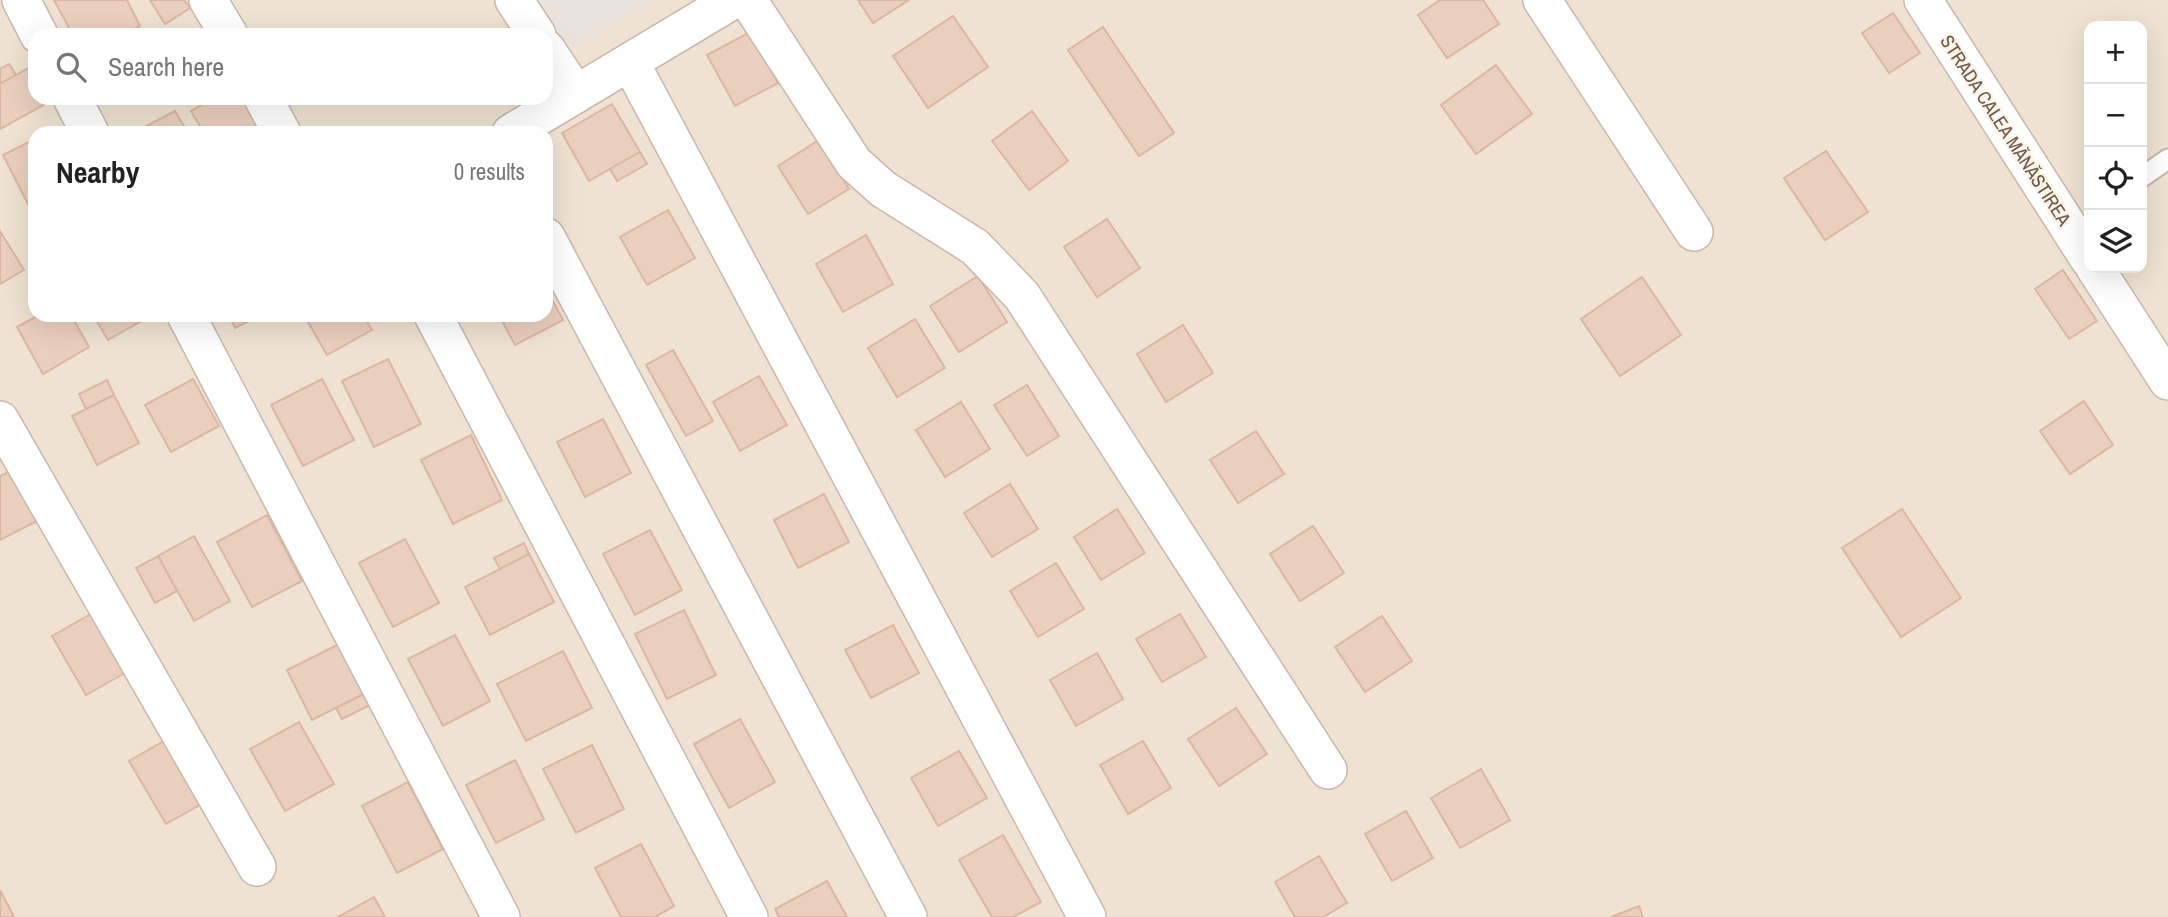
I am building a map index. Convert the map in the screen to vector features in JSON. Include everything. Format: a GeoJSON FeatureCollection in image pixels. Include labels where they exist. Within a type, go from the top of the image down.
{"type":"FeatureCollection","features":[{"type":"Feature","properties":{"kind":"street"},"geometry":{"type":"LineString","coordinates":[[20,0],[35,28]]}},
{"type":"Feature","properties":{"kind":"street"},"geometry":{"type":"LineString","coordinates":[[208,0],[225,28]]}},
{"type":"Feature","properties":{"kind":"street"},"geometry":{"type":"LineString","coordinates":[[514,0],[532,28]]}},
{"type":"Feature","properties":{"kind":"street"},"geometry":{"type":"LineString","coordinates":[[523,126],[733,0]]}},
{"type":"Feature","properties":{"kind":"street"},"geometry":{"type":"LineString","coordinates":[[748,0],[854,163],[883,189],[975,247],[1022,296],[1328,770]]}},
{"type":"Feature","properties":{"kind":"street"},"geometry":{"type":"LineString","coordinates":[[1542,0],[1694,232]]}},
{"type":"Feature","properties":{"kind":"street","name":"STRADA CALEA MĂNĂSTIREA"},"geometry":{"type":"LineString","coordinates":[[1923,0],[2079,221],[2084,240]]}},
{"type":"Feature","properties":{"kind":"street"},"geometry":{"type":"LineString","coordinates":[[553,60],[576,94]]}},
{"type":"Feature","properties":{"kind":"street"},"geometry":{"type":"LineString","coordinates":[[630,62],[1087,917]]}},
{"type":"Feature","properties":{"kind":"street"},"geometry":{"type":"LineString","coordinates":[[76,105],[86,126]]}},
{"type":"Feature","properties":{"kind":"street"},"geometry":{"type":"LineString","coordinates":[[267,105],[278,126]]}},
{"type":"Feature","properties":{"kind":"street"},"geometry":{"type":"LineString","coordinates":[[553,250],[908,917]]}},
{"type":"Feature","properties":{"kind":"street"},"geometry":{"type":"LineString","coordinates":[[2098,273],[2168,381]]}},
{"type":"Feature","properties":{"kind":"street"},"geometry":{"type":"LineString","coordinates":[[190,322],[501,917]]}},
{"type":"Feature","properties":{"kind":"street"},"geometry":{"type":"LineString","coordinates":[[437,322],[749,917]]}},
{"type":"Feature","properties":{"kind":"street"},"geometry":{"type":"LineString","coordinates":[[0,420],[257,867]]}},
{"type":"Feature","properties":{"kind":"lane"},"geometry":{"type":"LineString","coordinates":[[2147,174],[2168,159]]}},
{"type":"Feature","properties":{"kind":"shaded area"},"geometry":{"type":"Polygon","coordinates":[[[0,0],[2168,0],[2168,917],[0,917],[0,0]]]}},
{"type":"Feature","properties":{"kind":"shaded area"},"geometry":{"type":"Polygon","coordinates":[[[538,0],[655,0],[571,50],[538,0]]]}},
{"type":"Feature","properties":{"kind":"building"},"geometry":{"type":"Polygon","coordinates":[[[54,0],[127,0],[140,26],[136,28],[69,28],[54,0]]]}},
{"type":"Feature","properties":{"kind":"building"},"geometry":{"type":"Polygon","coordinates":[[[150,0],[184,0],[190,8],[165,24],[150,0]]]}},
{"type":"Feature","properties":{"kind":"building"},"geometry":{"type":"Polygon","coordinates":[[[858,0],[909,0],[873,23],[858,0]]]}},
{"type":"Feature","properties":{"kind":"building"},"geometry":{"type":"Polygon","coordinates":[[[1440,0],[1483,0],[1499,24],[1447,58],[1418,15],[1440,0]]]}},
{"type":"Feature","properties":{"kind":"building"},"geometry":{"type":"Polygon","coordinates":[[[1893,13],[1920,53],[1889,73],[1862,33],[1893,13]]]}},
{"type":"Feature","properties":{"kind":"building"},"geometry":{"type":"Polygon","coordinates":[[[953,16],[988,67],[928,108],[893,56],[953,16]]]}},
{"type":"Feature","properties":{"kind":"building"},"geometry":{"type":"Polygon","coordinates":[[[1103,27],[1174,133],[1139,156],[1068,50],[1103,27]]]}},
{"type":"Feature","properties":{"kind":"building"},"geometry":{"type":"Polygon","coordinates":[[[750,32],[778,83],[735,106],[707,55],[750,32]]]}},
{"type":"Feature","properties":{"kind":"building"},"geometry":{"type":"Polygon","coordinates":[[[9,64],[16,75],[0,84],[0,69],[9,64]]]}},
{"type":"Feature","properties":{"kind":"building"},"geometry":{"type":"Polygon","coordinates":[[[1496,65],[1532,114],[1476,154],[1441,105],[1496,65]]]}},
{"type":"Feature","properties":{"kind":"building"},"geometry":{"type":"Polygon","coordinates":[[[28,68],[28,105],[43,105],[0,129],[0,84],[28,68]]]}},
{"type":"Feature","properties":{"kind":"building"},"geometry":{"type":"Polygon","coordinates":[[[612,104],[640,152],[589,181],[562,133],[612,104]]]}},
{"type":"Feature","properties":{"kind":"building"},"geometry":{"type":"Polygon","coordinates":[[[202,105],[250,105],[261,126],[200,126],[191,111],[202,105]]]}},
{"type":"Feature","properties":{"kind":"building"},"geometry":{"type":"Polygon","coordinates":[[[175,111],[184,126],[146,126],[175,111]]]}},
{"type":"Feature","properties":{"kind":"building"},"geometry":{"type":"Polygon","coordinates":[[[1032,111],[1068,161],[1029,190],[992,141],[1032,111]]]}},
{"type":"Feature","properties":{"kind":"building"},"geometry":{"type":"Polygon","coordinates":[[[819,140],[849,189],[808,214],[778,166],[819,140]]]}},
{"type":"Feature","properties":{"kind":"building"},"geometry":{"type":"Polygon","coordinates":[[[28,142],[28,204],[3,155],[28,142]]]}},
{"type":"Feature","properties":{"kind":"building"},"geometry":{"type":"Polygon","coordinates":[[[1826,151],[1868,212],[1825,240],[1784,178],[1826,151]]]}},
{"type":"Feature","properties":{"kind":"building"},"geometry":{"type":"Polygon","coordinates":[[[640,152],[647,164],[617,181],[610,169],[640,152]]]}},
{"type":"Feature","properties":{"kind":"building"},"geometry":{"type":"Polygon","coordinates":[[[668,210],[695,258],[647,285],[620,237],[668,210]]]}},
{"type":"Feature","properties":{"kind":"building"},"geometry":{"type":"Polygon","coordinates":[[[1107,219],[1140,268],[1097,297],[1064,247],[1107,219]]]}},
{"type":"Feature","properties":{"kind":"building"},"geometry":{"type":"Polygon","coordinates":[[[0,231],[24,270],[0,284],[0,231]]]}},
{"type":"Feature","properties":{"kind":"building"},"geometry":{"type":"Polygon","coordinates":[[[866,235],[893,284],[843,312],[816,264],[866,235]]]}},
{"type":"Feature","properties":{"kind":"building"},"geometry":{"type":"Polygon","coordinates":[[[2063,270],[2097,321],[2069,339],[2035,289],[2063,270]]]}},
{"type":"Feature","properties":{"kind":"building"},"geometry":{"type":"Polygon","coordinates":[[[978,276],[1007,322],[959,352],[930,306],[978,276]]]}},
{"type":"Feature","properties":{"kind":"building"},"geometry":{"type":"Polygon","coordinates":[[[1642,277],[1681,335],[1620,376],[1581,319],[1642,277]]]}},
{"type":"Feature","properties":{"kind":"building"},"geometry":{"type":"Polygon","coordinates":[[[553,301],[563,320],[515,345],[503,322],[553,322],[553,301]]]}},
{"type":"Feature","properties":{"kind":"building"},"geometry":{"type":"Polygon","coordinates":[[[915,319],[945,368],[897,397],[868,348],[915,319]]]}},
{"type":"Feature","properties":{"kind":"building"},"geometry":{"type":"Polygon","coordinates":[[[28,321],[75,322],[89,347],[43,374],[17,327],[28,321]]]}},
{"type":"Feature","properties":{"kind":"building"},"geometry":{"type":"Polygon","coordinates":[[[97,322],[140,322],[108,340],[97,322]]]}},
{"type":"Feature","properties":{"kind":"building"},"geometry":{"type":"Polygon","coordinates":[[[232,322],[247,322],[235,328],[232,322]]]}},
{"type":"Feature","properties":{"kind":"building"},"geometry":{"type":"Polygon","coordinates":[[[308,322],[367,322],[372,330],[327,355],[308,322]]]}},
{"type":"Feature","properties":{"kind":"building"},"geometry":{"type":"Polygon","coordinates":[[[1183,325],[1213,373],[1166,402],[1137,354],[1183,325]]]}},
{"type":"Feature","properties":{"kind":"building"},"geometry":{"type":"Polygon","coordinates":[[[673,350],[713,421],[686,436],[646,365],[673,350]]]}},
{"type":"Feature","properties":{"kind":"building"},"geometry":{"type":"Polygon","coordinates":[[[388,359],[421,424],[374,447],[342,381],[388,359]]]}},
{"type":"Feature","properties":{"kind":"building"},"geometry":{"type":"Polygon","coordinates":[[[759,376],[787,425],[740,451],[713,402],[759,376]]]}},
{"type":"Feature","properties":{"kind":"building"},"geometry":{"type":"Polygon","coordinates":[[[193,379],[219,426],[171,452],[145,405],[193,379]]]}},
{"type":"Feature","properties":{"kind":"building"},"geometry":{"type":"Polygon","coordinates":[[[322,379],[354,440],[303,466],[271,405],[322,379]]]}},
{"type":"Feature","properties":{"kind":"building"},"geometry":{"type":"Polygon","coordinates":[[[107,380],[114,395],[86,409],[79,394],[107,380]]]}},
{"type":"Feature","properties":{"kind":"building"},"geometry":{"type":"Polygon","coordinates":[[[1027,385],[1059,436],[1027,456],[994,405],[1027,385]]]}},
{"type":"Feature","properties":{"kind":"building"},"geometry":{"type":"Polygon","coordinates":[[[114,395],[139,443],[97,465],[72,416],[114,395]]]}},
{"type":"Feature","properties":{"kind":"building"},"geometry":{"type":"Polygon","coordinates":[[[2084,401],[2113,445],[2070,474],[2040,431],[2084,401]]]}},
{"type":"Feature","properties":{"kind":"building"},"geometry":{"type":"Polygon","coordinates":[[[961,402],[990,449],[945,477],[916,430],[961,402]]]}},
{"type":"Feature","properties":{"kind":"building"},"geometry":{"type":"Polygon","coordinates":[[[603,419],[631,473],[585,497],[557,442],[603,419]]]}},
{"type":"Feature","properties":{"kind":"building"},"geometry":{"type":"Polygon","coordinates":[[[1256,431],[1284,474],[1238,503],[1210,460],[1256,431]]]}},
{"type":"Feature","properties":{"kind":"building"},"geometry":{"type":"Polygon","coordinates":[[[471,435],[502,500],[453,524],[421,460],[471,435]]]}},
{"type":"Feature","properties":{"kind":"building"},"geometry":{"type":"Polygon","coordinates":[[[14,469],[41,519],[0,540],[0,476],[14,469]]]}},
{"type":"Feature","properties":{"kind":"building"},"geometry":{"type":"Polygon","coordinates":[[[1010,484],[1038,529],[992,557],[964,513],[1010,484]]]}},
{"type":"Feature","properties":{"kind":"building"},"geometry":{"type":"Polygon","coordinates":[[[824,494],[849,542],[798,568],[774,520],[824,494]]]}},
{"type":"Feature","properties":{"kind":"building"},"geometry":{"type":"Polygon","coordinates":[[[1117,509],[1145,553],[1101,580],[1074,537],[1117,509]]]}},
{"type":"Feature","properties":{"kind":"building"},"geometry":{"type":"Polygon","coordinates":[[[1902,509],[1961,598],[1901,637],[1842,548],[1902,509]]]}},
{"type":"Feature","properties":{"kind":"building"},"geometry":{"type":"Polygon","coordinates":[[[267,515],[302,581],[252,607],[217,542],[267,515]]]}},
{"type":"Feature","properties":{"kind":"building"},"geometry":{"type":"Polygon","coordinates":[[[1313,526],[1344,573],[1300,601],[1270,554],[1313,526]]]}},
{"type":"Feature","properties":{"kind":"building"},"geometry":{"type":"Polygon","coordinates":[[[650,530],[682,590],[635,615],[603,554],[650,530]]]}},
{"type":"Feature","properties":{"kind":"building"},"geometry":{"type":"Polygon","coordinates":[[[194,536],[230,601],[194,621],[158,556],[194,536]]]}},
{"type":"Feature","properties":{"kind":"building"},"geometry":{"type":"Polygon","coordinates":[[[405,539],[439,603],[393,627],[359,563],[405,539]]]}},
{"type":"Feature","properties":{"kind":"building"},"geometry":{"type":"Polygon","coordinates":[[[524,543],[529,554],[500,569],[494,558],[524,543]]]}},
{"type":"Feature","properties":{"kind":"building"},"geometry":{"type":"Polygon","coordinates":[[[529,554],[554,602],[490,635],[465,587],[529,554]]]}},
{"type":"Feature","properties":{"kind":"building"},"geometry":{"type":"Polygon","coordinates":[[[158,556],[177,591],[155,603],[136,568],[158,556]]]}},
{"type":"Feature","properties":{"kind":"building"},"geometry":{"type":"Polygon","coordinates":[[[1056,563],[1084,609],[1038,637],[1010,591],[1056,563]]]}},
{"type":"Feature","properties":{"kind":"building"},"geometry":{"type":"Polygon","coordinates":[[[98,610],[132,669],[86,695],[52,636],[98,610]]]}},
{"type":"Feature","properties":{"kind":"building"},"geometry":{"type":"Polygon","coordinates":[[[684,610],[716,675],[667,699],[635,634],[684,610]]]}},
{"type":"Feature","properties":{"kind":"building"},"geometry":{"type":"Polygon","coordinates":[[[1180,614],[1206,657],[1162,682],[1136,639],[1180,614]]]}},
{"type":"Feature","properties":{"kind":"building"},"geometry":{"type":"Polygon","coordinates":[[[1382,616],[1412,661],[1365,692],[1335,647],[1382,616]]]}},
{"type":"Feature","properties":{"kind":"building"},"geometry":{"type":"Polygon","coordinates":[[[893,625],[919,673],[871,698],[845,650],[893,625]]]}},
{"type":"Feature","properties":{"kind":"building"},"geometry":{"type":"Polygon","coordinates":[[[455,635],[490,701],[443,726],[408,659],[455,635]]]}},
{"type":"Feature","properties":{"kind":"building"},"geometry":{"type":"Polygon","coordinates":[[[339,644],[364,694],[312,720],[287,670],[339,644]]]}},
{"type":"Feature","properties":{"kind":"building"},"geometry":{"type":"Polygon","coordinates":[[[563,651],[592,708],[526,741],[497,684],[563,651]]]}},
{"type":"Feature","properties":{"kind":"building"},"geometry":{"type":"Polygon","coordinates":[[[1097,653],[1123,699],[1076,726],[1050,680],[1097,653]]]}},
{"type":"Feature","properties":{"kind":"building"},"geometry":{"type":"Polygon","coordinates":[[[364,694],[370,705],[342,719],[336,708],[364,694]]]}},
{"type":"Feature","properties":{"kind":"building"},"geometry":{"type":"Polygon","coordinates":[[[1236,708],[1267,754],[1219,786],[1188,739],[1236,708]]]}},
{"type":"Feature","properties":{"kind":"building"},"geometry":{"type":"Polygon","coordinates":[[[740,719],[775,782],[729,808],[694,744],[740,719]]]}},
{"type":"Feature","properties":{"kind":"building"},"geometry":{"type":"Polygon","coordinates":[[[299,722],[334,784],[285,811],[250,749],[299,722]]]}},
{"type":"Feature","properties":{"kind":"building"},"geometry":{"type":"Polygon","coordinates":[[[174,735],[210,799],[166,824],[129,761],[174,735]]]}},
{"type":"Feature","properties":{"kind":"building"},"geometry":{"type":"Polygon","coordinates":[[[1143,741],[1171,788],[1128,814],[1100,765],[1143,741]]]}},
{"type":"Feature","properties":{"kind":"building"},"geometry":{"type":"Polygon","coordinates":[[[592,745],[624,809],[576,833],[543,769],[592,745]]]}},
{"type":"Feature","properties":{"kind":"building"},"geometry":{"type":"Polygon","coordinates":[[[959,751],[987,798],[938,826],[911,778],[959,751]]]}},
{"type":"Feature","properties":{"kind":"building"},"geometry":{"type":"Polygon","coordinates":[[[515,760],[544,819],[496,843],[466,785],[515,760]]]}},
{"type":"Feature","properties":{"kind":"building"},"geometry":{"type":"Polygon","coordinates":[[[1481,769],[1510,820],[1460,848],[1431,798],[1481,769]]]}},
{"type":"Feature","properties":{"kind":"building"},"geometry":{"type":"Polygon","coordinates":[[[408,782],[443,849],[397,873],[362,806],[408,782]]]}},
{"type":"Feature","properties":{"kind":"building"},"geometry":{"type":"Polygon","coordinates":[[[1406,811],[1433,858],[1392,881],[1365,834],[1406,811]]]}},
{"type":"Feature","properties":{"kind":"building"},"geometry":{"type":"Polygon","coordinates":[[[1003,835],[1041,902],[1013,917],[992,917],[959,860],[1003,835]]]}},
{"type":"Feature","properties":{"kind":"building"},"geometry":{"type":"Polygon","coordinates":[[[641,844],[674,906],[655,917],[621,917],[595,868],[641,844]]]}},
{"type":"Feature","properties":{"kind":"building"},"geometry":{"type":"Polygon","coordinates":[[[1319,856],[1347,903],[1323,917],[1295,917],[1275,882],[1319,856]]]}},
{"type":"Feature","properties":{"kind":"building"},"geometry":{"type":"Polygon","coordinates":[[[827,881],[847,917],[779,917],[775,909],[827,881]]]}},
{"type":"Feature","properties":{"kind":"building"},"geometry":{"type":"Polygon","coordinates":[[[0,890],[14,917],[0,917],[0,890]]]}},
{"type":"Feature","properties":{"kind":"building"},"geometry":{"type":"Polygon","coordinates":[[[374,897],[385,917],[338,917],[374,897]]]}},
{"type":"Feature","properties":{"kind":"building"},"geometry":{"type":"Polygon","coordinates":[[[1639,906],[1643,917],[1611,917],[1639,906]]]}}]}
